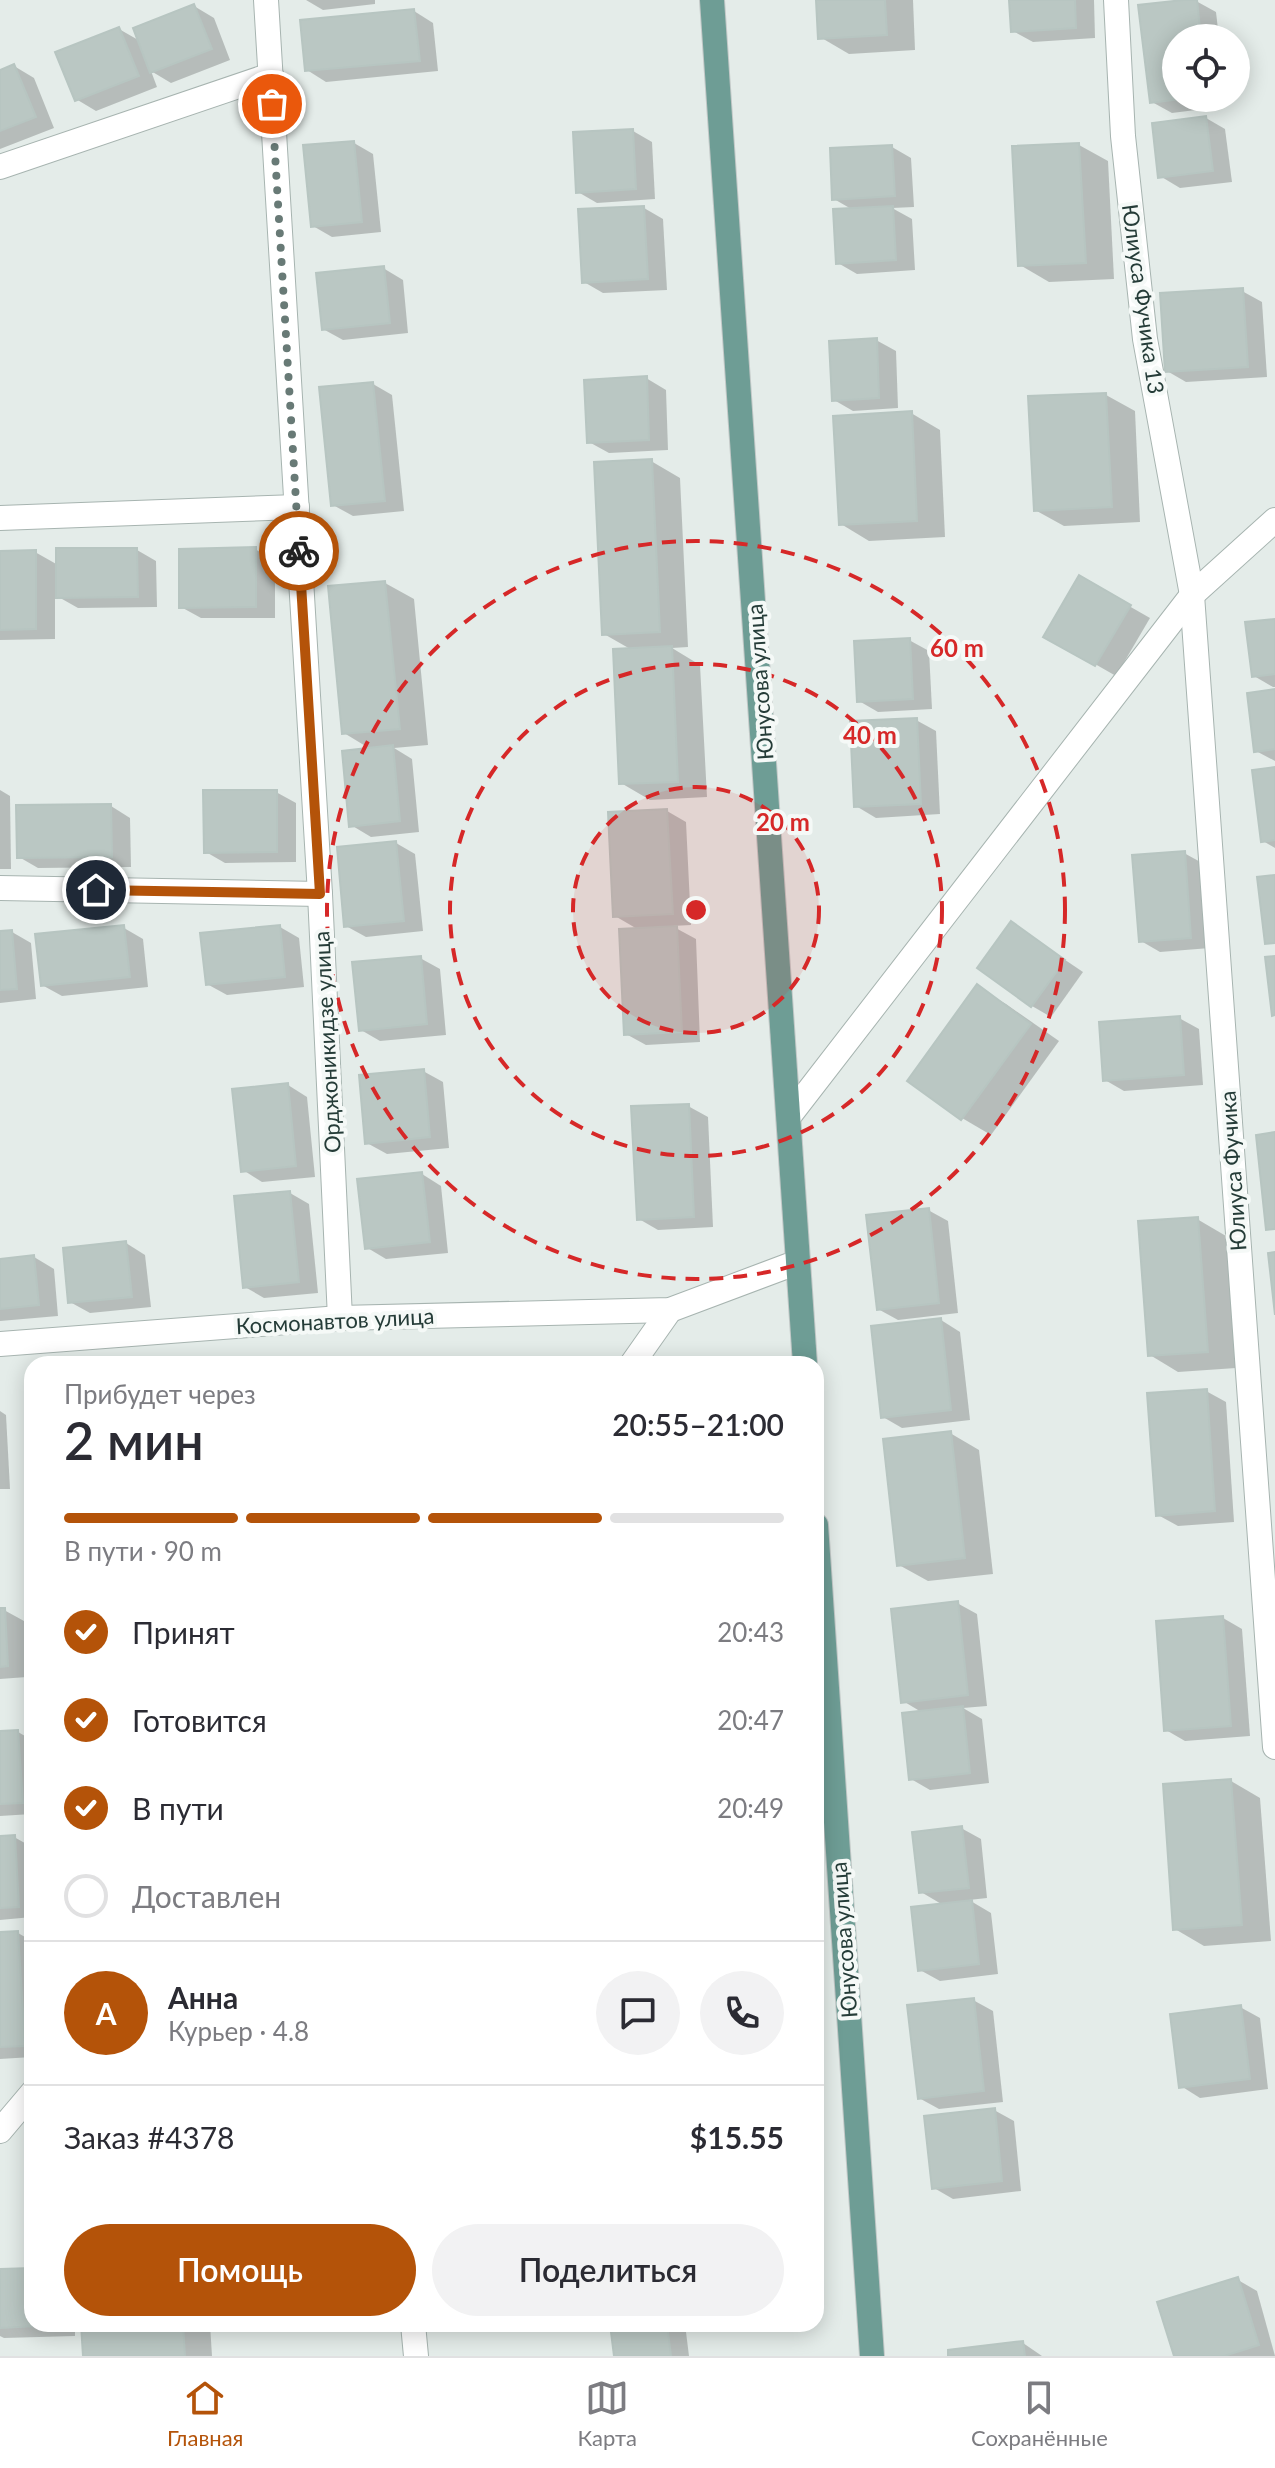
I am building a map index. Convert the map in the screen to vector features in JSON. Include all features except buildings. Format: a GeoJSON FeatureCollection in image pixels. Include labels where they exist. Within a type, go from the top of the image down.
{"type":"FeatureCollection","features":[{"type":"Feature","properties":{"kind":"main road","name":"Юнусова улица"},"geometry":{"type":"LineString","coordinates":[[712,0],[804,1356]]}},
{"type":"Feature","properties":{"kind":"main road","name":"Юнусова улица"},"geometry":{"type":"LineString","coordinates":[[824,1644],[872,2356]]}},
{"type":"Feature","properties":{"kind":"street","name":"Орджоникидзе улица"},"geometry":{"type":"LineString","coordinates":[[266,0],[320,894],[340,1318]]}},
{"type":"Feature","properties":{"kind":"street","name":"Юлиуса Фучика 13"},"geometry":{"type":"LineString","coordinates":[[1116,0],[1123,136],[1145,339],[1192,595]]}},
{"type":"Feature","properties":{"kind":"street"},"geometry":{"type":"LineString","coordinates":[[0,167],[271,75]]}},
{"type":"Feature","properties":{"kind":"street"},"geometry":{"type":"LineString","coordinates":[[0,518],[297,507]]}},
{"type":"Feature","properties":{"kind":"street"},"geometry":{"type":"LineString","coordinates":[[790,1115],[1192,595],[1275,520]]}},
{"type":"Feature","properties":{"kind":"street","name":"Юлиуса Фучика"},"geometry":{"type":"LineString","coordinates":[[1192,595],[1275,1747]]}},
{"type":"Feature","properties":{"kind":"street"},"geometry":{"type":"LineString","coordinates":[[0,888],[320,894]]}},
{"type":"Feature","properties":{"kind":"street","name":"Космонавтов улица"},"geometry":{"type":"LineString","coordinates":[[0,1344],[340,1318],[670,1310],[798,1262]]}},
{"type":"Feature","properties":{"kind":"street"},"geometry":{"type":"LineString","coordinates":[[638,1356],[670,1310]]}},
{"type":"Feature","properties":{"kind":"street"},"geometry":{"type":"LineString","coordinates":[[0,2131],[24,2102]]}},
{"type":"Feature","properties":{"kind":"street"},"geometry":{"type":"LineString","coordinates":[[414,2332],[416,2356]]}},
{"type":"Feature","properties":{"kind":"way so far"},"geometry":{"type":"LineString","coordinates":[[272,104],[299,551]]}},
{"type":"Feature","properties":{"kind":"route"},"geometry":{"type":"LineString","coordinates":[[96,890],[320,894],[299,551]]}}]}
